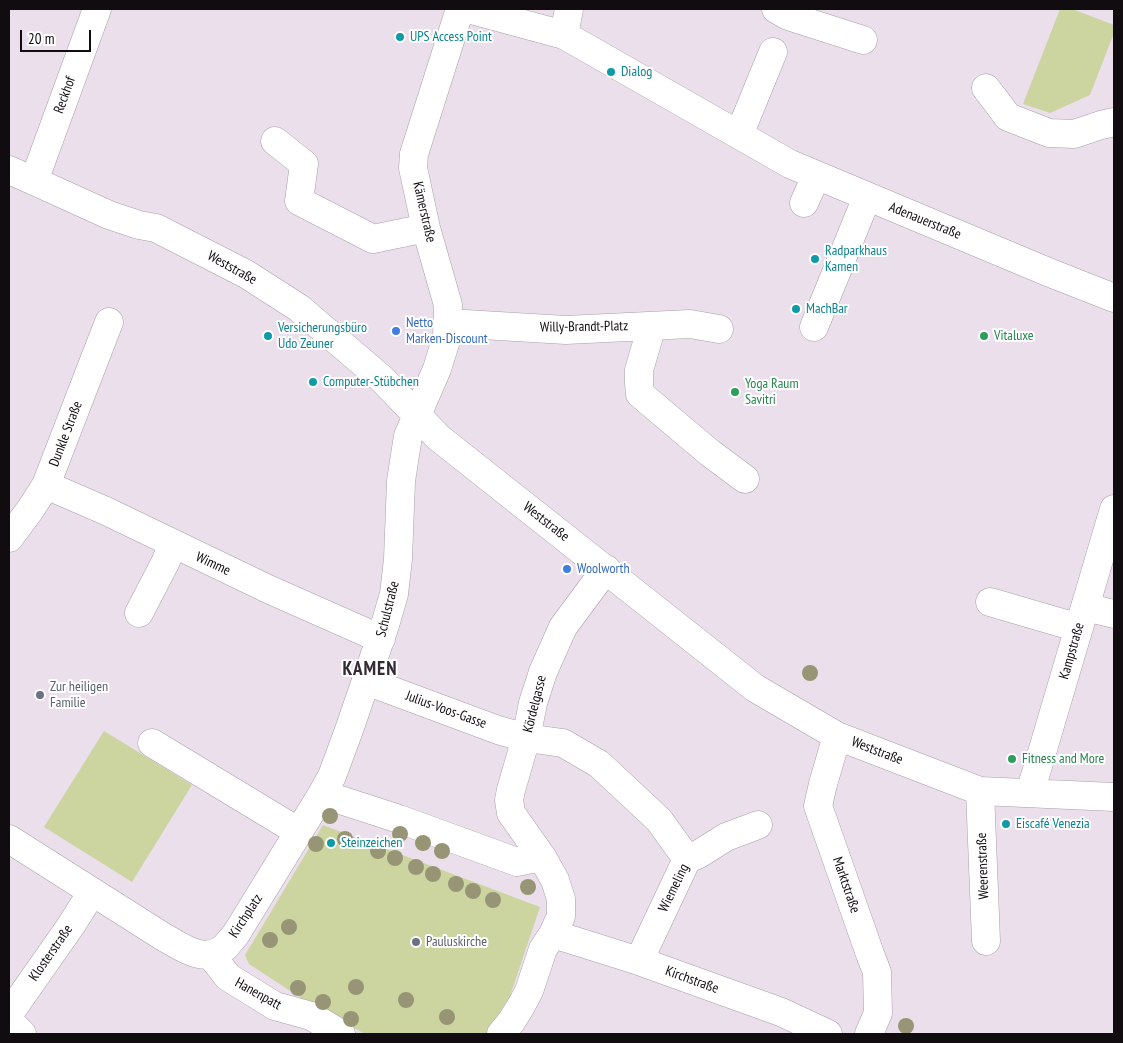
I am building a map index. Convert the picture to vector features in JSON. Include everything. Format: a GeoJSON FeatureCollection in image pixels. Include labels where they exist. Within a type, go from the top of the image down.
{"type":"FeatureCollection","features":[{"type":"Feature","properties":{"kind":"street","name":"Reckhof"},"geometry":{"type":"LineString","coordinates":[[34,181],[97,9]]}},
{"type":"Feature","properties":{"kind":"street","name":"Kämerstraße"},"geometry":{"type":"LineString","coordinates":[[417,415],[437,369],[447,337],[448,305],[426,228],[414,168],[414,154],[460,9]]}},
{"type":"Feature","properties":{"kind":"street"},"geometry":{"type":"LineString","coordinates":[[468,9],[564,35],[569,9]]}},
{"type":"Feature","properties":{"kind":"street"},"geometry":{"type":"LineString","coordinates":[[776,9],[788,16],[863,40]]}},
{"type":"Feature","properties":{"kind":"street","name":"Adenauerstraße"},"geometry":{"type":"LineString","coordinates":[[564,35],[790,164],[1114,298]]}},
{"type":"Feature","properties":{"kind":"street"},"geometry":{"type":"LineString","coordinates":[[739,135],[774,52]]}},
{"type":"Feature","properties":{"kind":"street"},"geometry":{"type":"LineString","coordinates":[[986,88],[1008,117],[1049,133],[1074,134],[1114,122]]}},
{"type":"Feature","properties":{"kind":"street"},"geometry":{"type":"LineString","coordinates":[[274,141],[304,164],[299,201],[373,239],[426,228]]}},
{"type":"Feature","properties":{"kind":"street","name":"Weststraße"},"geometry":{"type":"LineString","coordinates":[[9,170],[109,215],[139,225],[156,228],[246,274],[298,308],[382,379],[439,438],[754,688],[836,736],[980,791],[1114,797]]}},
{"type":"Feature","properties":{"kind":"street"},"geometry":{"type":"LineString","coordinates":[[804,203],[816,176]]}},
{"type":"Feature","properties":{"kind":"street"},"geometry":{"type":"LineString","coordinates":[[814,327],[867,197]]}},
{"type":"Feature","properties":{"kind":"street","name":"Dunkle Straße"},"geometry":{"type":"LineString","coordinates":[[9,538],[46,485],[109,322]]}},
{"type":"Feature","properties":{"kind":"street","name":"Willy-Brandt-Platz"},"geometry":{"type":"LineString","coordinates":[[448,323],[566,330],[690,324],[719,329]]}},
{"type":"Feature","properties":{"kind":"street"},"geometry":{"type":"LineString","coordinates":[[652,326],[639,370],[640,394],[710,453],[745,479]]}},
{"type":"Feature","properties":{"kind":"street","name":"Schulstraße"},"geometry":{"type":"LineString","coordinates":[[322,794],[332,776],[383,632],[394,594],[398,560],[401,481],[408,436],[417,415]]}},
{"type":"Feature","properties":{"kind":"street","name":"Wimme"},"geometry":{"type":"LineString","coordinates":[[46,485],[106,511],[268,589],[383,632]]}},
{"type":"Feature","properties":{"kind":"street","name":"Kampstraße"},"geometry":{"type":"LineString","coordinates":[[1030,793],[1114,509]]}},
{"type":"Feature","properties":{"kind":"street"},"geometry":{"type":"LineString","coordinates":[[139,613],[173,544]]}},
{"type":"Feature","properties":{"kind":"street","name":"Kördelgasse"},"geometry":{"type":"LineString","coordinates":[[606,569],[563,627],[543,672],[533,703],[526,738],[563,743],[600,764],[659,820],[687,859]]}},
{"type":"Feature","properties":{"kind":"street"},"geometry":{"type":"LineString","coordinates":[[990,602],[1082,617],[1114,614]]}},
{"type":"Feature","properties":{"kind":"street","name":"Julius-Voos-Gasse"},"geometry":{"type":"LineString","coordinates":[[366,681],[498,730],[526,738]]}},
{"type":"Feature","properties":{"kind":"street","name":"Marktstraße"},"geometry":{"type":"LineString","coordinates":[[836,736],[818,806],[878,972],[878,1013],[869,1034]]}},
{"type":"Feature","properties":{"kind":"street"},"geometry":{"type":"LineString","coordinates":[[501,1034],[521,1006],[543,949],[560,916],[561,899],[555,880],[542,857],[511,813],[509,800],[511,790],[526,738]]}},
{"type":"Feature","properties":{"kind":"street"},"geometry":{"type":"LineString","coordinates":[[152,743],[299,832]]}},
{"type":"Feature","properties":{"kind":"street","name":"Weerenstraße"},"geometry":{"type":"LineString","coordinates":[[980,791],[986,941]]}},
{"type":"Feature","properties":{"kind":"street"},"geometry":{"type":"LineString","coordinates":[[322,794],[399,819],[517,862],[542,857]]}},
{"type":"Feature","properties":{"kind":"street","name":"Kirchplatz"},"geometry":{"type":"LineString","coordinates":[[210,954],[224,947],[236,934],[322,794]]}},
{"type":"Feature","properties":{"kind":"street","name":"Wiemeling"},"geometry":{"type":"LineString","coordinates":[[639,961],[687,859],[726,837],[758,825]]}},
{"type":"Feature","properties":{"kind":"street"},"geometry":{"type":"LineString","coordinates":[[9,839],[162,936],[200,955],[210,954]]}},
{"type":"Feature","properties":{"kind":"street","name":"Klosterstraße"},"geometry":{"type":"LineString","coordinates":[[9,1014],[92,892]]}},
{"type":"Feature","properties":{"kind":"street","name":"Kirchstraße"},"geometry":{"type":"LineString","coordinates":[[552,934],[639,961],[781,1012],[828,1034]]}},
{"type":"Feature","properties":{"kind":"street","name":"Hanenpatt"},"geometry":{"type":"LineString","coordinates":[[210,954],[228,977],[275,1006],[311,1016],[341,1034]]}},
{"type":"Feature","properties":{"kind":"street"},"geometry":{"type":"LineString","coordinates":[[9,1021],[22,1034]]}},
{"type":"Feature","properties":{"kind":"green space"},"geometry":{"type":"Polygon","coordinates":[[[1060,9],[1072,9],[1114,25],[1114,33],[1090,95],[1050,113],[1023,104],[1060,9]]]}},
{"type":"Feature","properties":{"kind":"green space"},"geometry":{"type":"Polygon","coordinates":[[[104,731],[192,785],[132,882],[44,827],[104,731]]]}},
{"type":"Feature","properties":{"kind":"green space"},"geometry":{"type":"Polygon","coordinates":[[[323,825],[540,907],[510,996],[486,1034],[365,1034],[301,998],[249,964],[245,955],[323,825]]]}},
{"type":"Feature","properties":{"kind":"place","name":"UPS Access Point"},"geometry":{"type":"Point","coordinates":[400,37]}},
{"type":"Feature","properties":{"kind":"place","name":"Dialog"},"geometry":{"type":"Point","coordinates":[611,72]}},
{"type":"Feature","properties":{"kind":"place","name":"Radparkhaus Kamen"},"geometry":{"type":"Point","coordinates":[815,259]}},
{"type":"Feature","properties":{"kind":"place","name":"MachBar"},"geometry":{"type":"Point","coordinates":[796,309]}},
{"type":"Feature","properties":{"kind":"place","name":"Netto Marken-Discount"},"geometry":{"type":"Point","coordinates":[396,331]}},
{"type":"Feature","properties":{"kind":"place","name":"Versicherungsbüro Udo Zeuner"},"geometry":{"type":"Point","coordinates":[268,336]}},
{"type":"Feature","properties":{"kind":"place","name":"Vitaluxe"},"geometry":{"type":"Point","coordinates":[984,336]}},
{"type":"Feature","properties":{"kind":"place","name":"Computer-Stübchen"},"geometry":{"type":"Point","coordinates":[313,382]}},
{"type":"Feature","properties":{"kind":"place","name":"Yoga Raum Savitri"},"geometry":{"type":"Point","coordinates":[735,392]}},
{"type":"Feature","properties":{"kind":"place","name":"Woolworth"},"geometry":{"type":"Point","coordinates":[567,569]}},
{"type":"Feature","properties":{"kind":"place","name":"Zur heiligen Familie"},"geometry":{"type":"Point","coordinates":[40,695]}},
{"type":"Feature","properties":{"kind":"place","name":"Fitness and More"},"geometry":{"type":"Point","coordinates":[1012,759]}},
{"type":"Feature","properties":{"kind":"place","name":"Eiscafé Venezia"},"geometry":{"type":"Point","coordinates":[1006,824]}},
{"type":"Feature","properties":{"kind":"place","name":"Steinzeichen"},"geometry":{"type":"Point","coordinates":[331,843]}},
{"type":"Feature","properties":{"kind":"place","name":"Pauluskirche"},"geometry":{"type":"Point","coordinates":[416,942]}},
{"type":"Feature","properties":{"kind":"district","name":"KAMEN"},"geometry":{"type":"Point","coordinates":[370,670]}}]}
